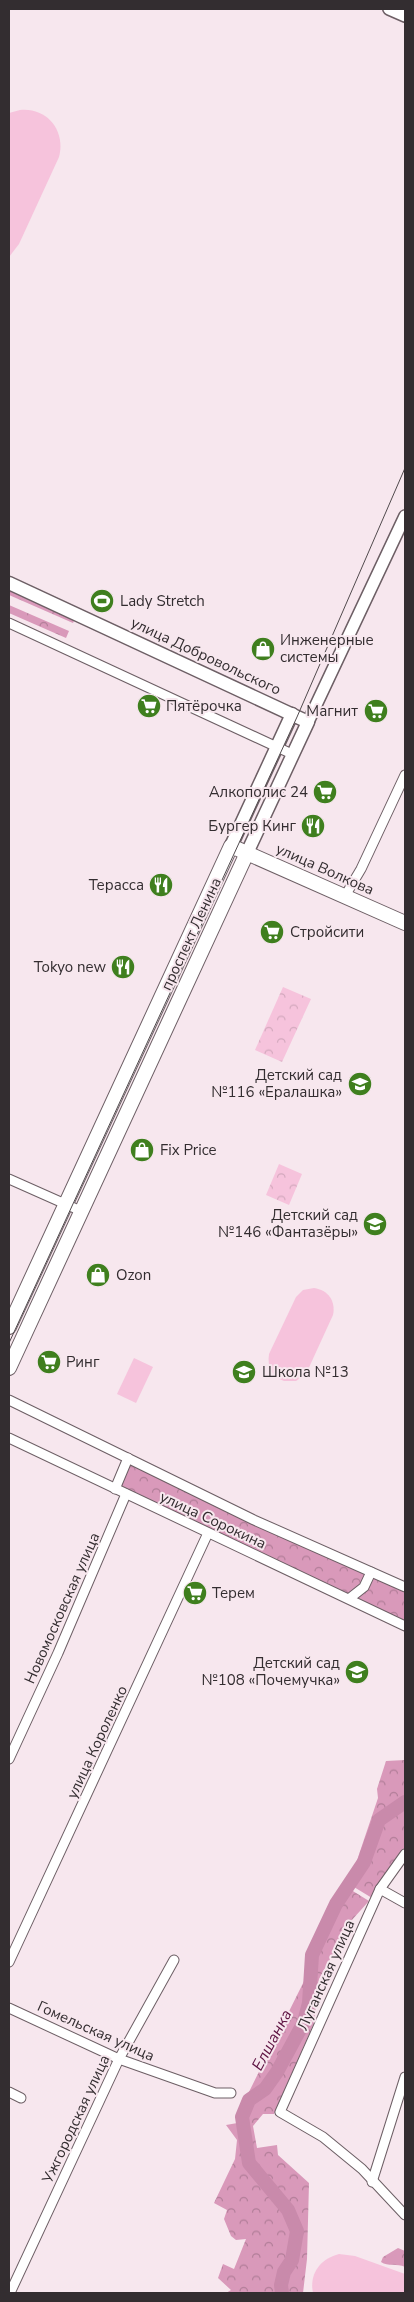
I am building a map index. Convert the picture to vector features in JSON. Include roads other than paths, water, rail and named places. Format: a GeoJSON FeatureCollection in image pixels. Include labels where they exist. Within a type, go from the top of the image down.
{"type":"FeatureCollection","features":[{"type":"Feature","properties":{"kind":"main road","name":"улица Добровольского"},"geometry":{"type":"LineString","coordinates":[[9,583],[308,722]]}},
{"type":"Feature","properties":{"kind":"main road","name":"проспект Ленина"},"geometry":{"type":"LineString","coordinates":[[9,1327],[292,714]]}},
{"type":"Feature","properties":{"kind":"main road","name":"проспект Ленина"},"geometry":{"type":"LineString","coordinates":[[9,1368],[308,722]]}},
{"type":"Feature","properties":{"kind":"main road","name":"улица Волкова"},"geometry":{"type":"LineString","coordinates":[[231,846],[405,923]]}},
{"type":"Feature","properties":{"kind":"street"},"geometry":{"type":"LineString","coordinates":[[389,9],[405,16]]}},
{"type":"Feature","properties":{"kind":"street","name":"проспект Ленина"},"geometry":{"type":"LineString","coordinates":[[308,722],[405,516]]}},
{"type":"Feature","properties":{"kind":"street"},"geometry":{"type":"LineString","coordinates":[[9,623],[292,754]]}},
{"type":"Feature","properties":{"kind":"street"},"geometry":{"type":"LineString","coordinates":[[345,896],[361,869],[405,775]]}},
{"type":"Feature","properties":{"kind":"street"},"geometry":{"type":"LineString","coordinates":[[192,930],[207,938]]}},
{"type":"Feature","properties":{"kind":"street"},"geometry":{"type":"LineString","coordinates":[[154,1012],[170,1020]]}},
{"type":"Feature","properties":{"kind":"street"},"geometry":{"type":"LineString","coordinates":[[88,1154],[104,1162]]}},
{"type":"Feature","properties":{"kind":"street"},"geometry":{"type":"LineString","coordinates":[[9,1179],[81,1211]]}},
{"type":"Feature","properties":{"kind":"street"},"geometry":{"type":"LineString","coordinates":[[34,1272],[49,1280]]}},
{"type":"Feature","properties":{"kind":"street","name":"улица Сорокина"},"geometry":{"type":"LineString","coordinates":[[9,1400],[254,1520],[405,1587]]}},
{"type":"Feature","properties":{"kind":"street","name":"улица Сорокина"},"geometry":{"type":"LineString","coordinates":[[9,1438],[350,1598],[405,1626]]}},
{"type":"Feature","properties":{"kind":"street"},"geometry":{"type":"LineString","coordinates":[[115,1489],[128,1458]]}},
{"type":"Feature","properties":{"kind":"street","name":"Новомосковская улица"},"geometry":{"type":"LineString","coordinates":[[9,1759],[58,1653],[126,1494]]}},
{"type":"Feature","properties":{"kind":"street","name":"улица Короленко"},"geometry":{"type":"LineString","coordinates":[[9,1962],[208,1533]]}},
{"type":"Feature","properties":{"kind":"street"},"geometry":{"type":"LineString","coordinates":[[350,1598],[364,1587],[371,1572]]}},
{"type":"Feature","properties":{"kind":"street","name":"Луганская улица"},"geometry":{"type":"LineString","coordinates":[[372,2182],[362,2169],[323,2137],[280,2112],[380,1889],[405,1854]]}},
{"type":"Feature","properties":{"kind":"street"},"geometry":{"type":"LineString","coordinates":[[380,1889],[405,1903]]}},
{"type":"Feature","properties":{"kind":"street","name":"Ужгородская улица"},"geometry":{"type":"LineString","coordinates":[[10,2293],[119,2059],[174,1960]]}},
{"type":"Feature","properties":{"kind":"street","name":"Гомельская улица"},"geometry":{"type":"LineString","coordinates":[[9,2008],[119,2059],[215,2093],[230,2093]]}},
{"type":"Feature","properties":{"kind":"street"},"geometry":{"type":"LineString","coordinates":[[405,2077],[372,2182],[405,2215]]}},
{"type":"Feature","properties":{"kind":"street"},"geometry":{"type":"LineString","coordinates":[[9,2092],[20,2098]]}},
{"type":"Feature","properties":{"kind":"waterway","name":"Елшанка"},"geometry":{"type":"LineString","coordinates":[[282,2293],[281,2285],[284,2272],[292,2260],[297,2231],[288,2210],[249,2163],[242,2117],[249,2100],[265,2089],[277,2072],[304,2022],[309,2003],[312,1955],[336,1904],[364,1862],[379,1820],[405,1802]]}},
{"type":"Feature","properties":{"kind":"tram line"},"geometry":{"type":"LineString","coordinates":[[9,1343],[297,717],[405,468]]}},
{"type":"Feature","properties":{"kind":"place","name":"Lady Stretch"},"geometry":{"type":"Point","coordinates":[102,601]}},
{"type":"Feature","properties":{"kind":"place","name":"Инженерные системы"},"geometry":{"type":"Point","coordinates":[263,649]}},
{"type":"Feature","properties":{"kind":"place","name":"Пятёрочка"},"geometry":{"type":"Point","coordinates":[149,706]}},
{"type":"Feature","properties":{"kind":"place","name":"Магнит"},"geometry":{"type":"Point","coordinates":[376,711]}},
{"type":"Feature","properties":{"kind":"place","name":"Алкополис 24"},"geometry":{"type":"Point","coordinates":[325,792]}},
{"type":"Feature","properties":{"kind":"place","name":"Бургер Кинг"},"geometry":{"type":"Point","coordinates":[313,826]}},
{"type":"Feature","properties":{"kind":"place","name":"Терасса"},"geometry":{"type":"Point","coordinates":[161,885]}},
{"type":"Feature","properties":{"kind":"place","name":"Стройсити"},"geometry":{"type":"Point","coordinates":[272,932]}},
{"type":"Feature","properties":{"kind":"place","name":"Tokyo new"},"geometry":{"type":"Point","coordinates":[123,967]}},
{"type":"Feature","properties":{"kind":"place","name":"Детский сад №116 «Ералашка»"},"geometry":{"type":"Point","coordinates":[360,1084]}},
{"type":"Feature","properties":{"kind":"place","name":"Fix Price"},"geometry":{"type":"Point","coordinates":[142,1150]}},
{"type":"Feature","properties":{"kind":"place","name":"Детский сад №146 «Фантазёры»"},"geometry":{"type":"Point","coordinates":[375,1224]}},
{"type":"Feature","properties":{"kind":"place","name":"Ozon"},"geometry":{"type":"Point","coordinates":[98,1275]}},
{"type":"Feature","properties":{"kind":"place","name":"Ринг"},"geometry":{"type":"Point","coordinates":[49,1362]}},
{"type":"Feature","properties":{"kind":"place","name":"Школа №13"},"geometry":{"type":"Point","coordinates":[244,1372]}},
{"type":"Feature","properties":{"kind":"place","name":"Терем"},"geometry":{"type":"Point","coordinates":[195,1593]}},
{"type":"Feature","properties":{"kind":"place","name":"Детский сад №108 «Почемучка»"},"geometry":{"type":"Point","coordinates":[357,1672]}}]}
